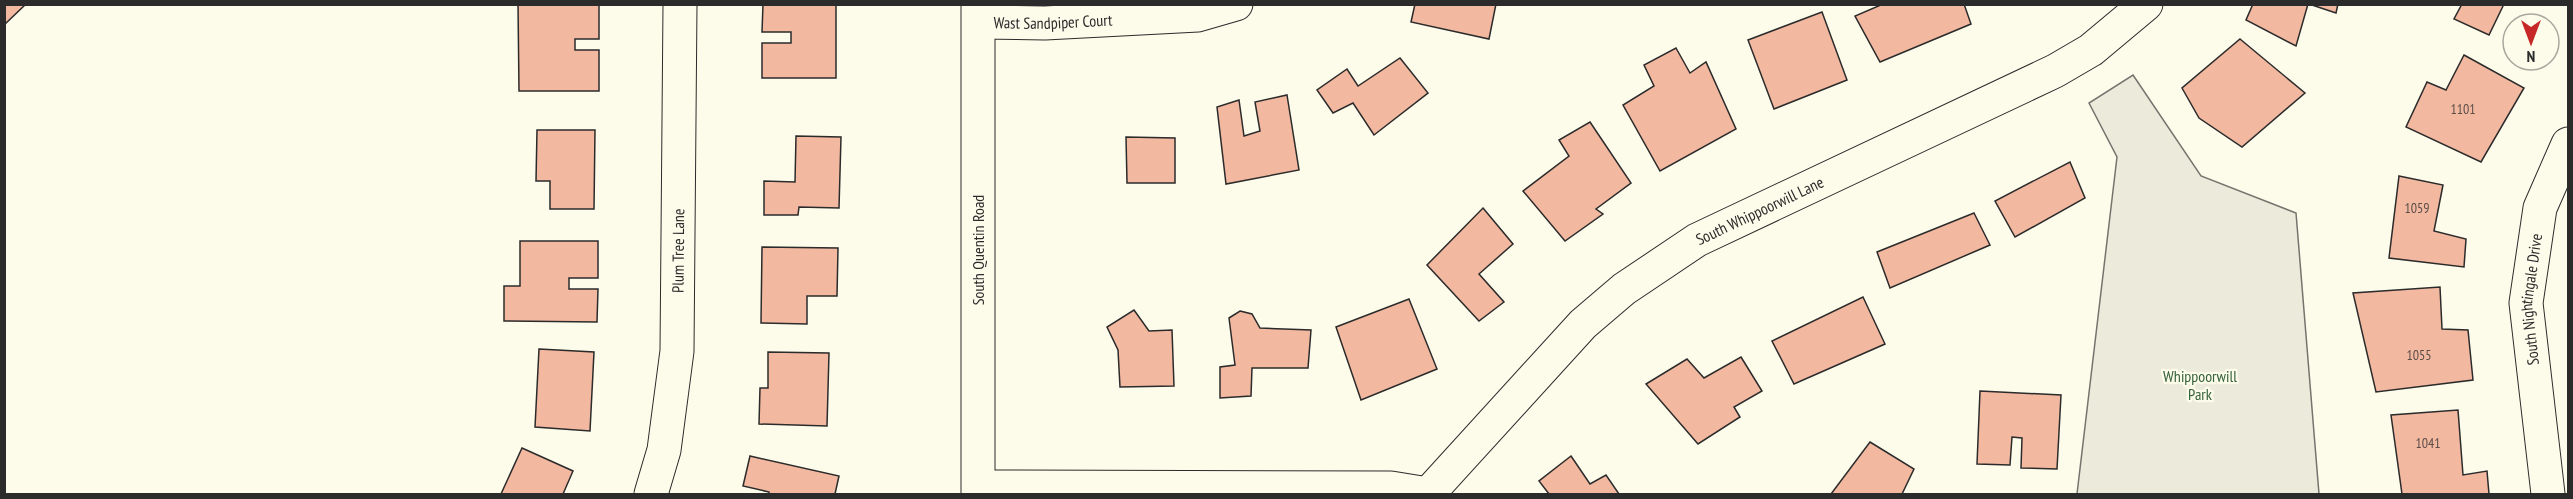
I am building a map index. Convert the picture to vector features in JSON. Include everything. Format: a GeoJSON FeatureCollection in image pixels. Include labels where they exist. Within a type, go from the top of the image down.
{"type":"FeatureCollection","features":[{"type":"Feature","properties":{"kind":"street","name":"Plum Tree Lane"},"geometry":{"type":"LineString","coordinates":[[651,495],[664,450],[678,351],[680,4]]}},
{"type":"Feature","properties":{"kind":"street","name":"Wast Sandpiper Court"},"geometry":{"type":"LineString","coordinates":[[979,13],[1045,23],[1202,10],[1236,4]]}},
{"type":"Feature","properties":{"kind":"street","name":"South Whippoorwill Lane"},"geometry":{"type":"LineString","coordinates":[[1428,495],[1583,324],[1624,289],[1697,240],[2055,71],[2091,50],[2146,4]]}},
{"type":"Feature","properties":{"kind":"street","name":"South Quentin Road"},"geometry":{"type":"LineString","coordinates":[[979,13],[979,491]]}},
{"type":"Feature","properties":{"kind":"street","name":"South Nightingale Drive"},"geometry":{"type":"LineString","coordinates":[[2548,495],[2526,303],[2540,208],[2568,144]]}},
{"type":"Feature","properties":{"kind":"street"},"geometry":{"type":"LineString","coordinates":[[979,491],[1391,488],[1428,495]]}},
{"type":"Feature","properties":{"kind":"green space","name":"Whippoorwill Park"},"geometry":{"type":"Polygon","coordinates":[[[2133,75],[2201,176],[2296,213],[2319,494],[2077,494],[2117,157],[2089,103],[2133,75]]]}},
{"type":"Feature","properties":{"kind":"building"},"geometry":{"type":"Polygon","coordinates":[[[4,4],[26,4],[4,25],[4,4]]]}},
{"type":"Feature","properties":{"kind":"building"},"geometry":{"type":"Polygon","coordinates":[[[518,4],[599,4],[599,39],[575,39],[575,50],[599,50],[599,91],[519,91],[518,4]]]}},
{"type":"Feature","properties":{"kind":"building"},"geometry":{"type":"Polygon","coordinates":[[[763,4],[836,4],[836,78],[762,78],[762,43],[791,43],[791,32],[762,32],[763,4]]]}},
{"type":"Feature","properties":{"kind":"building"},"geometry":{"type":"Polygon","coordinates":[[[1415,4],[1496,4],[1489,39],[1411,22],[1415,4]]]}},
{"type":"Feature","properties":{"kind":"building"},"geometry":{"type":"Polygon","coordinates":[[[1883,4],[1964,4],[1971,24],[1880,62],[1855,16],[1883,4]]]}},
{"type":"Feature","properties":{"kind":"building"},"geometry":{"type":"Polygon","coordinates":[[[2253,4],[2308,4],[2296,46],[2246,20],[2253,4]]]}},
{"type":"Feature","properties":{"kind":"building"},"geometry":{"type":"Polygon","coordinates":[[[2309,4],[2338,4],[2336,13],[2309,4]]]}},
{"type":"Feature","properties":{"kind":"building"},"geometry":{"type":"Polygon","coordinates":[[[2462,4],[2504,4],[2489,35],[2454,19],[2462,4]]]}},
{"type":"Feature","properties":{"kind":"building"},"geometry":{"type":"Polygon","coordinates":[[[1822,12],[1847,80],[1774,109],[1748,40],[1822,12]]]}},
{"type":"Feature","properties":{"kind":"building"},"geometry":{"type":"Polygon","coordinates":[[[2240,39],[2305,93],[2242,147],[2199,118],[2182,88],[2240,39]]]}},
{"type":"Feature","properties":{"kind":"building"},"geometry":{"type":"Polygon","coordinates":[[[1676,48],[1690,73],[1706,62],[1736,129],[1660,171],[1623,105],[1654,86],[1644,65],[1676,48]]]}},
{"type":"Feature","properties":{"kind":"building"},"geometry":{"type":"Polygon","coordinates":[[[2464,55],[2524,88],[2481,162],[2406,127],[2427,82],[2446,90],[2464,55]]]}},
{"type":"Feature","properties":{"kind":"building"},"geometry":{"type":"Polygon","coordinates":[[[1400,58],[1428,93],[1374,135],[1353,103],[1333,113],[1317,90],[1347,69],[1358,86],[1400,58]]]}},
{"type":"Feature","properties":{"kind":"building"},"geometry":{"type":"Polygon","coordinates":[[[1287,95],[1299,170],[1226,184],[1217,107],[1239,100],[1244,136],[1260,131],[1255,102],[1287,95]]]}},
{"type":"Feature","properties":{"kind":"building"},"geometry":{"type":"Polygon","coordinates":[[[1590,122],[1631,183],[1596,209],[1603,214],[1565,241],[1523,191],[1569,156],[1559,140],[1590,122]]]}},
{"type":"Feature","properties":{"kind":"building"},"geometry":{"type":"Polygon","coordinates":[[[537,130],[595,130],[594,209],[550,209],[550,181],[536,181],[537,130]]]}},
{"type":"Feature","properties":{"kind":"building"},"geometry":{"type":"Polygon","coordinates":[[[796,136],[841,137],[839,208],[799,207],[798,215],[764,215],[764,181],[795,182],[796,136]]]}},
{"type":"Feature","properties":{"kind":"building"},"geometry":{"type":"Polygon","coordinates":[[[1126,137],[1175,138],[1175,183],[1127,183],[1126,137]]]}},
{"type":"Feature","properties":{"kind":"building"},"geometry":{"type":"Polygon","coordinates":[[[2070,162],[2085,198],[2015,237],[1995,201],[2070,162]]]}},
{"type":"Feature","properties":{"kind":"building"},"geometry":{"type":"Polygon","coordinates":[[[2399,176],[2443,185],[2434,231],[2466,239],[2464,267],[2389,258],[2399,176]]]}},
{"type":"Feature","properties":{"kind":"building"},"geometry":{"type":"Polygon","coordinates":[[[1483,208],[1513,244],[1479,274],[1504,302],[1479,321],[1427,265],[1483,208]]]}},
{"type":"Feature","properties":{"kind":"building"},"geometry":{"type":"Polygon","coordinates":[[[1974,213],[1990,245],[1890,288],[1877,252],[1974,213]]]}},
{"type":"Feature","properties":{"kind":"building"},"geometry":{"type":"Polygon","coordinates":[[[520,241],[598,241],[598,278],[569,278],[569,289],[598,289],[597,322],[504,321],[504,286],[520,286],[520,241]]]}},
{"type":"Feature","properties":{"kind":"building"},"geometry":{"type":"Polygon","coordinates":[[[762,247],[838,248],[837,296],[807,296],[807,324],[761,323],[762,247]]]}},
{"type":"Feature","properties":{"kind":"building"},"geometry":{"type":"Polygon","coordinates":[[[2440,287],[2442,329],[2468,330],[2473,380],[2376,392],[2353,293],[2440,287]]]}},
{"type":"Feature","properties":{"kind":"building"},"geometry":{"type":"Polygon","coordinates":[[[1863,297],[1885,344],[1794,384],[1772,341],[1863,297]]]}},
{"type":"Feature","properties":{"kind":"building"},"geometry":{"type":"Polygon","coordinates":[[[1409,299],[1437,369],[1361,400],[1336,327],[1409,299]]]}},
{"type":"Feature","properties":{"kind":"building"},"geometry":{"type":"Polygon","coordinates":[[[1134,310],[1149,331],[1172,330],[1174,386],[1120,387],[1118,350],[1107,327],[1134,310]]]}},
{"type":"Feature","properties":{"kind":"building"},"geometry":{"type":"Polygon","coordinates":[[[1240,311],[1252,314],[1260,328],[1311,330],[1308,368],[1252,368],[1251,396],[1220,398],[1220,367],[1235,365],[1229,318],[1240,311]]]}},
{"type":"Feature","properties":{"kind":"building"},"geometry":{"type":"Polygon","coordinates":[[[539,349],[594,352],[590,431],[535,427],[539,349]]]}},
{"type":"Feature","properties":{"kind":"building"},"geometry":{"type":"Polygon","coordinates":[[[768,352],[829,353],[827,426],[759,424],[760,388],[768,388],[768,352]]]}},
{"type":"Feature","properties":{"kind":"building"},"geometry":{"type":"Polygon","coordinates":[[[1741,357],[1762,391],[1734,407],[1740,417],[1698,444],[1646,384],[1687,359],[1704,378],[1741,357]]]}},
{"type":"Feature","properties":{"kind":"building"},"geometry":{"type":"Polygon","coordinates":[[[1980,391],[2061,395],[2057,469],[2021,468],[2022,438],[2012,437],[2010,465],[1977,464],[1980,391]]]}},
{"type":"Feature","properties":{"kind":"building"},"geometry":{"type":"Polygon","coordinates":[[[2458,410],[2463,475],[2487,471],[2489,494],[2402,494],[2391,415],[2458,410]]]}},
{"type":"Feature","properties":{"kind":"building"},"geometry":{"type":"Polygon","coordinates":[[[1870,442],[1914,469],[1902,494],[1831,494],[1870,442]]]}},
{"type":"Feature","properties":{"kind":"building"},"geometry":{"type":"Polygon","coordinates":[[[522,448],[573,471],[563,494],[501,494],[522,448]]]}},
{"type":"Feature","properties":{"kind":"building"},"geometry":{"type":"Polygon","coordinates":[[[750,456],[839,476],[835,494],[769,494],[769,492],[743,486],[750,456]]]}},
{"type":"Feature","properties":{"kind":"building"},"geometry":{"type":"Polygon","coordinates":[[[1571,456],[1590,484],[1606,475],[1619,494],[1549,494],[1539,481],[1571,456]]]}}]}
